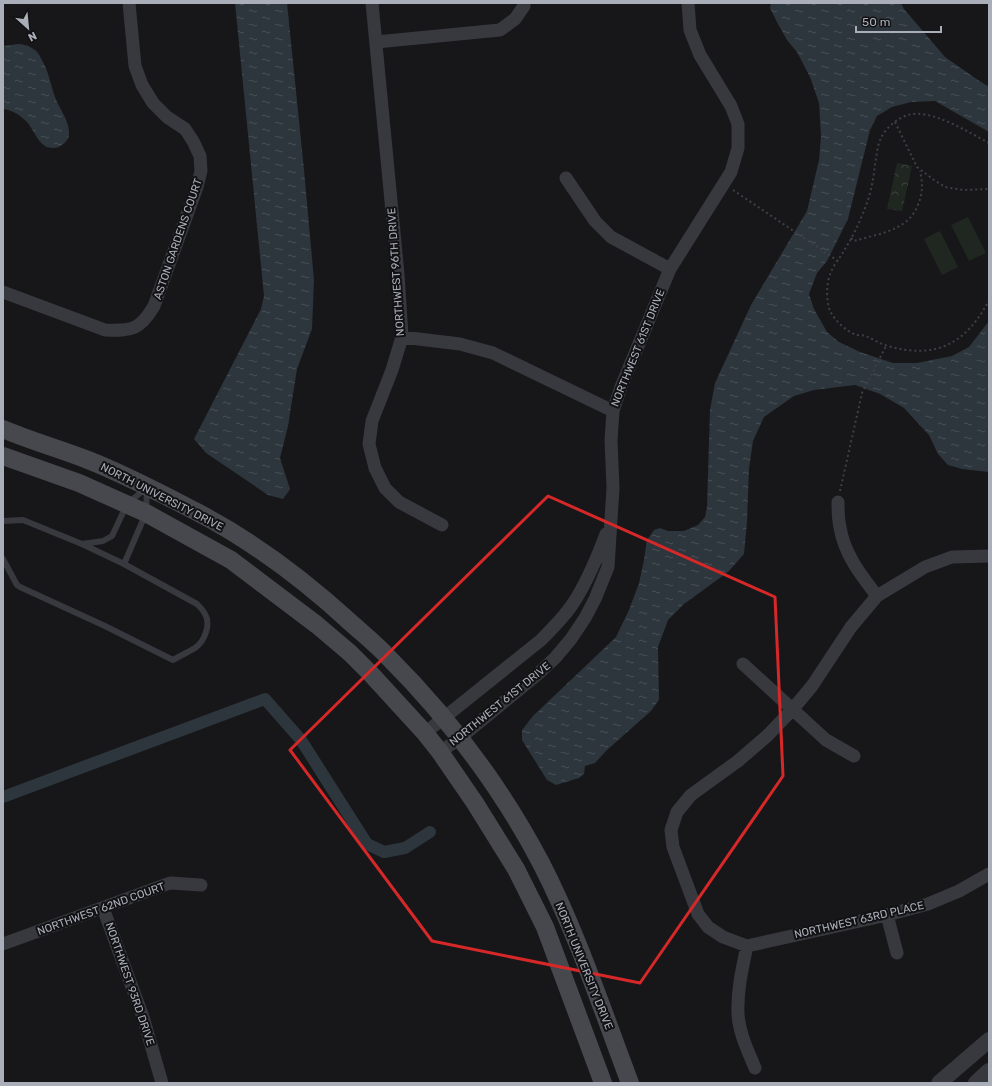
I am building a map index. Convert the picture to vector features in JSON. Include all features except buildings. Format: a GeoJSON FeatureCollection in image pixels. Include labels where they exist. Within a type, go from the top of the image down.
{"type":"FeatureCollection","features":[{"type":"Feature","properties":{"kind":"main road","name":"NORTH UNIVERSITY DRIVE"},"geometry":{"type":"LineString","coordinates":[[3,429],[89,460],[197,512],[250,543],[331,605],[388,656],[445,718],[460,738],[510,810],[541,862],[572,929],[630,1083]]}},
{"type":"Feature","properties":{"kind":"main road","name":"NORTH UNIVERSITY DRIVE"},"geometry":{"type":"LineString","coordinates":[[3,456],[79,483],[127,504],[231,560],[317,624],[371,674],[425,733],[440,752],[476,803],[516,869],[545,927],[603,1083]]}},
{"type":"Feature","properties":{"kind":"street","name":"ASTON GARDENS COURT"},"geometry":{"type":"LineString","coordinates":[[3,292],[105,330],[123,331],[136,327],[147,319],[154,306],[197,186],[201,171],[200,156],[194,141],[184,129],[167,117],[153,103],[142,85],[135,66],[129,3]]}},
{"type":"Feature","properties":{"kind":"street","name":"NORTHWEST 96TH DRIVE"},"geometry":{"type":"LineString","coordinates":[[372,3],[398,274],[402,337],[392,370],[372,421],[369,444],[375,468],[385,488],[399,502],[442,525]]}},
{"type":"Feature","properties":{"kind":"street"},"geometry":{"type":"LineString","coordinates":[[376,42],[500,30],[515,19],[524,6],[524,3]]}},
{"type":"Feature","properties":{"kind":"street","name":"NORTHWEST 61ST DRIVE"},"geometry":{"type":"LineString","coordinates":[[440,752],[460,738],[555,658],[571,639],[585,618],[595,599],[608,567],[613,488],[611,440],[613,411],[626,373],[670,269],[731,172],[738,148],[738,124],[731,106],[700,55],[690,30],[688,3]]}},
{"type":"Feature","properties":{"kind":"street"},"geometry":{"type":"LineString","coordinates":[[566,178],[594,221],[611,237],[670,269]]}},
{"type":"Feature","properties":{"kind":"street"},"geometry":{"type":"LineString","coordinates":[[402,337],[460,344],[493,353],[613,411]]}},
{"type":"Feature","properties":{"kind":"street"},"geometry":{"type":"LineString","coordinates":[[838,502],[840,528],[847,550],[857,571],[877,596]]}},
{"type":"Feature","properties":{"kind":"street","name":"NORTHWEST 61ST DRIVE"},"geometry":{"type":"LineString","coordinates":[[425,733],[540,640],[558,623],[572,604],[594,566],[611,523]]}},
{"type":"Feature","properties":{"kind":"street"},"geometry":{"type":"LineString","coordinates":[[755,1068],[742,1036],[738,1015],[739,989],[747,946],[723,937],[708,927],[698,914],[673,847],[671,830],[677,812],[691,795],[738,761],[767,736],[792,710],[812,686],[851,627],[877,596],[926,567],[952,557],[989,556]]}},
{"type":"Feature","properties":{"kind":"street"},"geometry":{"type":"LineString","coordinates":[[744,664],[826,740],[854,756]]}},
{"type":"Feature","properties":{"kind":"street","name":"NORTHWEST 63RD PLACE"},"geometry":{"type":"LineString","coordinates":[[747,946],[887,915],[928,904],[959,892],[989,874]]}},
{"type":"Feature","properties":{"kind":"street","name":"NORTHWEST 62ND COURT"},"geometry":{"type":"LineString","coordinates":[[3,944],[170,883],[201,885]]}},
{"type":"Feature","properties":{"kind":"street","name":"NORTHWEST 93RD DRIVE"},"geometry":{"type":"LineString","coordinates":[[103,908],[143,1017],[162,1083]]}},
{"type":"Feature","properties":{"kind":"street"},"geometry":{"type":"LineString","coordinates":[[887,915],[897,953]]}},
{"type":"Feature","properties":{"kind":"street"},"geometry":{"type":"LineString","coordinates":[[939,1083],[989,1040]]}},
{"type":"Feature","properties":{"kind":"street"},"geometry":{"type":"LineString","coordinates":[[976,1083],[989,1071]]}},
{"type":"Feature","properties":{"kind":"lane"},"geometry":{"type":"LineString","coordinates":[[82,544],[103,541],[112,536],[127,504],[147,487]]}},
{"type":"Feature","properties":{"kind":"lane"},"geometry":{"type":"LineString","coordinates":[[124,564],[146,513],[147,487]]}},
{"type":"Feature","properties":{"kind":"lane"},"geometry":{"type":"LineString","coordinates":[[3,521],[23,520],[82,544],[124,564],[197,604],[205,613],[208,621],[206,632],[201,642],[196,647],[173,660],[105,626],[20,587],[17,585],[3,559]]}},
{"type":"Feature","properties":{"kind":"path"},"geometry":{"type":"LineString","coordinates":[[989,143],[936,116],[923,113],[907,115],[895,122],[886,130],[881,138],[877,148],[873,184],[864,212],[831,272],[828,283],[830,310],[836,320],[849,331],[865,336],[886,346],[904,350],[922,351],[939,349],[965,334],[976,322],[989,300]]}},
{"type":"Feature","properties":{"kind":"path"},"geometry":{"type":"LineString","coordinates":[[895,122],[917,167],[945,187],[963,190],[989,189]]}},
{"type":"Feature","properties":{"kind":"path"},"geometry":{"type":"LineString","coordinates":[[851,238],[854,241],[882,233],[898,227],[910,219],[921,199],[923,184],[920,169]]}},
{"type":"Feature","properties":{"kind":"path"},"geometry":{"type":"LineString","coordinates":[[724,183],[838,261]]}},
{"type":"Feature","properties":{"kind":"path"},"geometry":{"type":"LineString","coordinates":[[838,502],[862,393],[886,346]]}},
{"type":"Feature","properties":{"kind":"highlighted area"},"geometry":{"type":"Polygon","coordinates":[[[548,496],[775,597],[783,776],[640,983],[432,941],[290,750],[548,496]]]}},
{"type":"Feature","properties":{"kind":"green space"},"geometry":{"type":"Polygon","coordinates":[[[897,163],[912,166],[902,211],[887,209],[897,163]]]}},
{"type":"Feature","properties":{"kind":"green space"},"geometry":{"type":"Polygon","coordinates":[[[968,217],[986,253],[969,261],[951,225],[968,217]]]}},
{"type":"Feature","properties":{"kind":"green space"},"geometry":{"type":"Polygon","coordinates":[[[940,231],[958,267],[942,275],[924,239],[940,231]]]}},
{"type":"Feature","properties":{"kind":"water"},"geometry":{"type":"Polygon","coordinates":[[[235,3],[287,3],[304,170],[314,280],[312,329],[297,369],[288,426],[280,458],[290,489],[283,499],[268,495],[206,453],[194,439],[261,309],[264,296],[235,3]]]}},
{"type":"Feature","properties":{"kind":"water"},"geometry":{"type":"Polygon","coordinates":[[[771,3],[901,3],[904,9],[945,57],[989,87],[989,132],[935,101],[911,102],[892,107],[877,116],[870,130],[848,219],[827,261],[817,273],[809,294],[814,309],[827,332],[839,342],[860,352],[893,363],[917,363],[952,356],[969,347],[989,321],[989,472],[962,469],[948,465],[938,454],[929,435],[904,408],[880,394],[855,385],[814,390],[794,396],[764,417],[753,441],[749,469],[744,554],[728,572],[684,604],[668,620],[658,647],[659,700],[651,711],[607,750],[595,763],[585,766],[584,774],[579,778],[556,785],[547,780],[522,740],[522,730],[533,716],[616,637],[629,610],[639,583],[647,540],[654,530],[660,528],[668,531],[684,531],[698,525],[705,517],[707,507],[710,410],[715,383],[751,305],[807,211],[819,160],[821,136],[819,103],[810,77],[797,52],[787,40],[778,24],[770,8],[771,3]]]}},
{"type":"Feature","properties":{"kind":"water"},"geometry":{"type":"Polygon","coordinates":[[[18,44],[31,47],[39,55],[47,71],[55,97],[67,122],[69,136],[63,144],[58,147],[49,148],[45,146],[41,143],[24,119],[13,112],[3,109],[3,46],[18,44]]]}},
{"type":"Feature","properties":{"kind":"waterway"},"geometry":{"type":"LineString","coordinates":[[3,797],[265,699],[301,740],[367,844],[384,852],[405,848],[430,832]]}}]}
